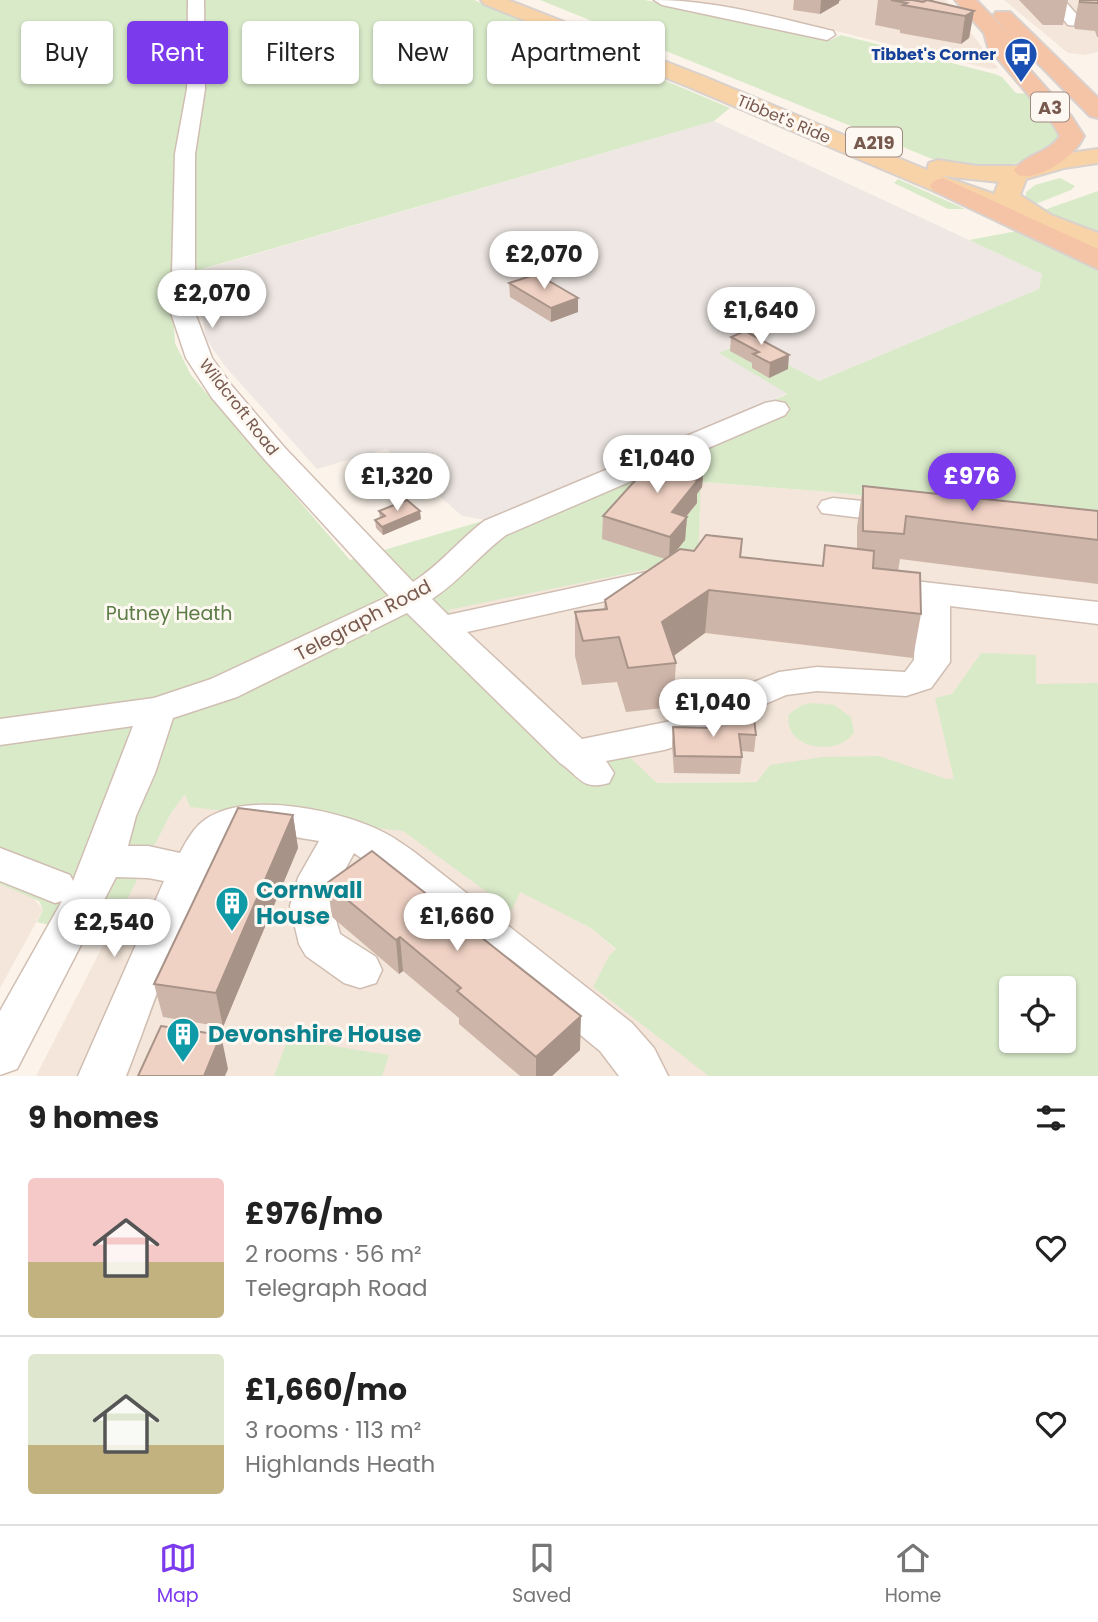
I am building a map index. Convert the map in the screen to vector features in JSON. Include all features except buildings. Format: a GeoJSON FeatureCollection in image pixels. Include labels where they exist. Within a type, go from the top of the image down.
{"type":"FeatureCollection","features":[{"type":"Feature","properties":{"kind":"highway","name":"A3"},"geometry":{"type":"LineString","coordinates":[[965,0],[994,32],[1094,121]]}},
{"type":"Feature","properties":{"kind":"highway","name":"A3"},"geometry":{"type":"LineString","coordinates":[[987,0],[1027,39],[1094,121]]}},
{"type":"Feature","properties":{"kind":"highway","name":"A3"},"geometry":{"type":"LineString","coordinates":[[994,32],[995,43],[1063,121],[1072,136],[1070,145],[1062,151],[1040,160],[1022,172]]}},
{"type":"Feature","properties":{"kind":"highway","name":"A3"},"geometry":{"type":"LineString","coordinates":[[1027,39],[1054,53],[1098,92]]}},
{"type":"Feature","properties":{"kind":"highway"},"geometry":{"type":"LineString","coordinates":[[943,186],[1098,260]]}},
{"type":"Feature","properties":{"kind":"main road","name":"Tibbet's Ride"},"geometry":{"type":"LineString","coordinates":[[525,0],[931,165],[962,173],[1022,172]]}},
{"type":"Feature","properties":{"kind":"main road","name":"Tibbet's Ride"},"geometry":{"type":"LineString","coordinates":[[500,1],[943,186],[1040,218]]}},
{"type":"Feature","properties":{"kind":"main road","name":"A219"},"geometry":{"type":"LineString","coordinates":[[1098,156],[1062,161],[1022,172],[1007,188],[1007,197],[1020,208],[1098,243]]}},
{"type":"Feature","properties":{"kind":"street","name":"Wildcroft Road"},"geometry":{"type":"LineString","coordinates":[[196,0],[196,89],[185,154],[183,313],[190,338],[200,358],[222,392],[380,569],[584,763],[689,729],[711,713],[779,684],[828,679],[906,684],[918,680],[932,662],[933,594]]}},
{"type":"Feature","properties":{"kind":"street"},"geometry":{"type":"LineString","coordinates":[[662,0],[827,35]]}},
{"type":"Feature","properties":{"kind":"street"},"geometry":{"type":"LineString","coordinates":[[1058,3],[1074,22],[1098,23]]}},
{"type":"Feature","properties":{"kind":"street","name":"Telegraph Road"},"geometry":{"type":"LineString","coordinates":[[0,732],[157,710],[224,688],[411,598],[444,577],[470,547],[495,528],[775,409]]}},
{"type":"Feature","properties":{"kind":"street"},"geometry":{"type":"LineString","coordinates":[[833,507],[926,516]]}},
{"type":"Feature","properties":{"kind":"street"},"geometry":{"type":"LineString","coordinates":[[441,627],[691,573]]}},
{"type":"Feature","properties":{"kind":"street"},"geometry":{"type":"LineString","coordinates":[[854,584],[1098,613]]}},
{"type":"Feature","properties":{"kind":"street"},"geometry":{"type":"LineString","coordinates":[[0,1055],[103,861],[116,816],[136,773],[157,710]]}},
{"type":"Feature","properties":{"kind":"street"},"geometry":{"type":"LineString","coordinates":[[102,1076],[135,992],[190,871],[213,836],[230,824],[258,819],[275,820],[365,840],[398,862],[616,1037],[638,1063],[644,1076]]}},
{"type":"Feature","properties":{"kind":"street"},"geometry":{"type":"LineString","coordinates":[[344,834],[319,878],[311,906],[321,944],[360,970]]}},
{"type":"Feature","properties":{"kind":"street"},"geometry":{"type":"LineString","coordinates":[[103,861],[148,862],[190,871]]}},
{"type":"Feature","properties":{"kind":"street"},"geometry":{"type":"LineString","coordinates":[[0,864],[55,887]]}},
{"type":"Feature","properties":{"kind":"shaded area"},"geometry":{"type":"Polygon","coordinates":[[[687,0],[946,0],[998,68],[990,69],[787,19],[687,0]]]}},
{"type":"Feature","properties":{"kind":"shaded area"},"geometry":{"type":"Polygon","coordinates":[[[1004,0],[1098,0],[1098,52],[1085,55],[1068,53],[1004,0]]]}},
{"type":"Feature","properties":{"kind":"shaded area"},"geometry":{"type":"Polygon","coordinates":[[[714,121],[1042,274],[1039,289],[819,381],[745,342],[720,353],[789,393],[486,520],[462,516],[386,449],[317,469],[224,365],[206,339],[201,309],[202,283],[210,281],[211,277],[210,273],[201,270],[714,121]]]}},
{"type":"Feature","properties":{"kind":"shaded area"},"geometry":{"type":"Polygon","coordinates":[[[700,482],[831,492],[1098,522],[1098,695],[965,779],[635,783],[573,730],[471,635],[447,609],[672,565],[700,519],[700,482]]]}},
{"type":"Feature","properties":{"kind":"shaded area"},"geometry":{"type":"Polygon","coordinates":[[[190,787],[377,817],[591,928],[760,1076],[36,1076],[171,813],[190,787]]]}},
{"type":"Feature","properties":{"kind":"shaded area"},"geometry":{"type":"Polygon","coordinates":[[[0,884],[33,897],[43,910],[0,988],[0,884]]]}},
{"type":"Feature","properties":{"kind":"green space","name":"Putney Heath"},"geometry":{"type":"Polygon","coordinates":[[[0,0],[474,0],[524,21],[487,21],[487,84],[665,84],[665,81],[730,108],[714,121],[171,278],[175,343],[191,375],[350,560],[486,520],[788,394],[719,353],[745,342],[819,381],[1039,289],[1042,274],[969,240],[1017,231],[1098,269],[1098,522],[831,492],[701,482],[698,559],[448,610],[471,635],[606,760],[621,749],[657,783],[757,782],[770,765],[823,757],[879,756],[954,779],[935,698],[952,694],[981,653],[1036,655],[1036,684],[1098,683],[1098,1076],[709,1076],[593,987],[609,956],[616,949],[591,928],[520,892],[512,910],[403,831],[190,807],[185,794],[171,813],[107,939],[37,922],[43,910],[39,901],[0,884],[0,0]]]}},
{"type":"Feature","properties":{"kind":"green space"},"geometry":{"type":"Polygon","coordinates":[[[540,0],[645,0],[831,40],[841,35],[995,74],[1002,77],[1016,93],[1029,94],[1065,138],[1037,156],[1009,165],[947,165],[665,51],[665,21],[592,21],[540,0]]]}},
{"type":"Feature","properties":{"kind":"green space"},"geometry":{"type":"Polygon","coordinates":[[[1060,178],[1075,186],[1033,205],[1026,197],[1026,192],[1035,185],[1060,178]]]}},
{"type":"Feature","properties":{"kind":"green space"},"geometry":{"type":"Polygon","coordinates":[[[898,179],[965,209],[948,209],[894,183],[898,179]]]}},
{"type":"Feature","properties":{"kind":"green space"},"geometry":{"type":"Polygon","coordinates":[[[1098,191],[1098,235],[1044,210],[1098,191]]]}},
{"type":"Feature","properties":{"kind":"green space"},"geometry":{"type":"Polygon","coordinates":[[[802,705],[834,705],[851,717],[854,732],[847,740],[837,745],[813,746],[803,742],[794,735],[789,726],[789,714],[802,705]]]}},
{"type":"Feature","properties":{"kind":"green space"},"geometry":{"type":"Polygon","coordinates":[[[288,1039],[389,1055],[382,1076],[274,1076],[288,1039]]]}},
{"type":"Feature","properties":{"kind":"place","name":"Tibbet's Corner"},"geometry":{"type":"Point","coordinates":[1021,84]}},
{"type":"Feature","properties":{"kind":"place","name":"Cornwall House"},"geometry":{"type":"Point","coordinates":[232,933]}},
{"type":"Feature","properties":{"kind":"place","name":"Devonshire House"},"geometry":{"type":"Point","coordinates":[183,1064]}}]}
